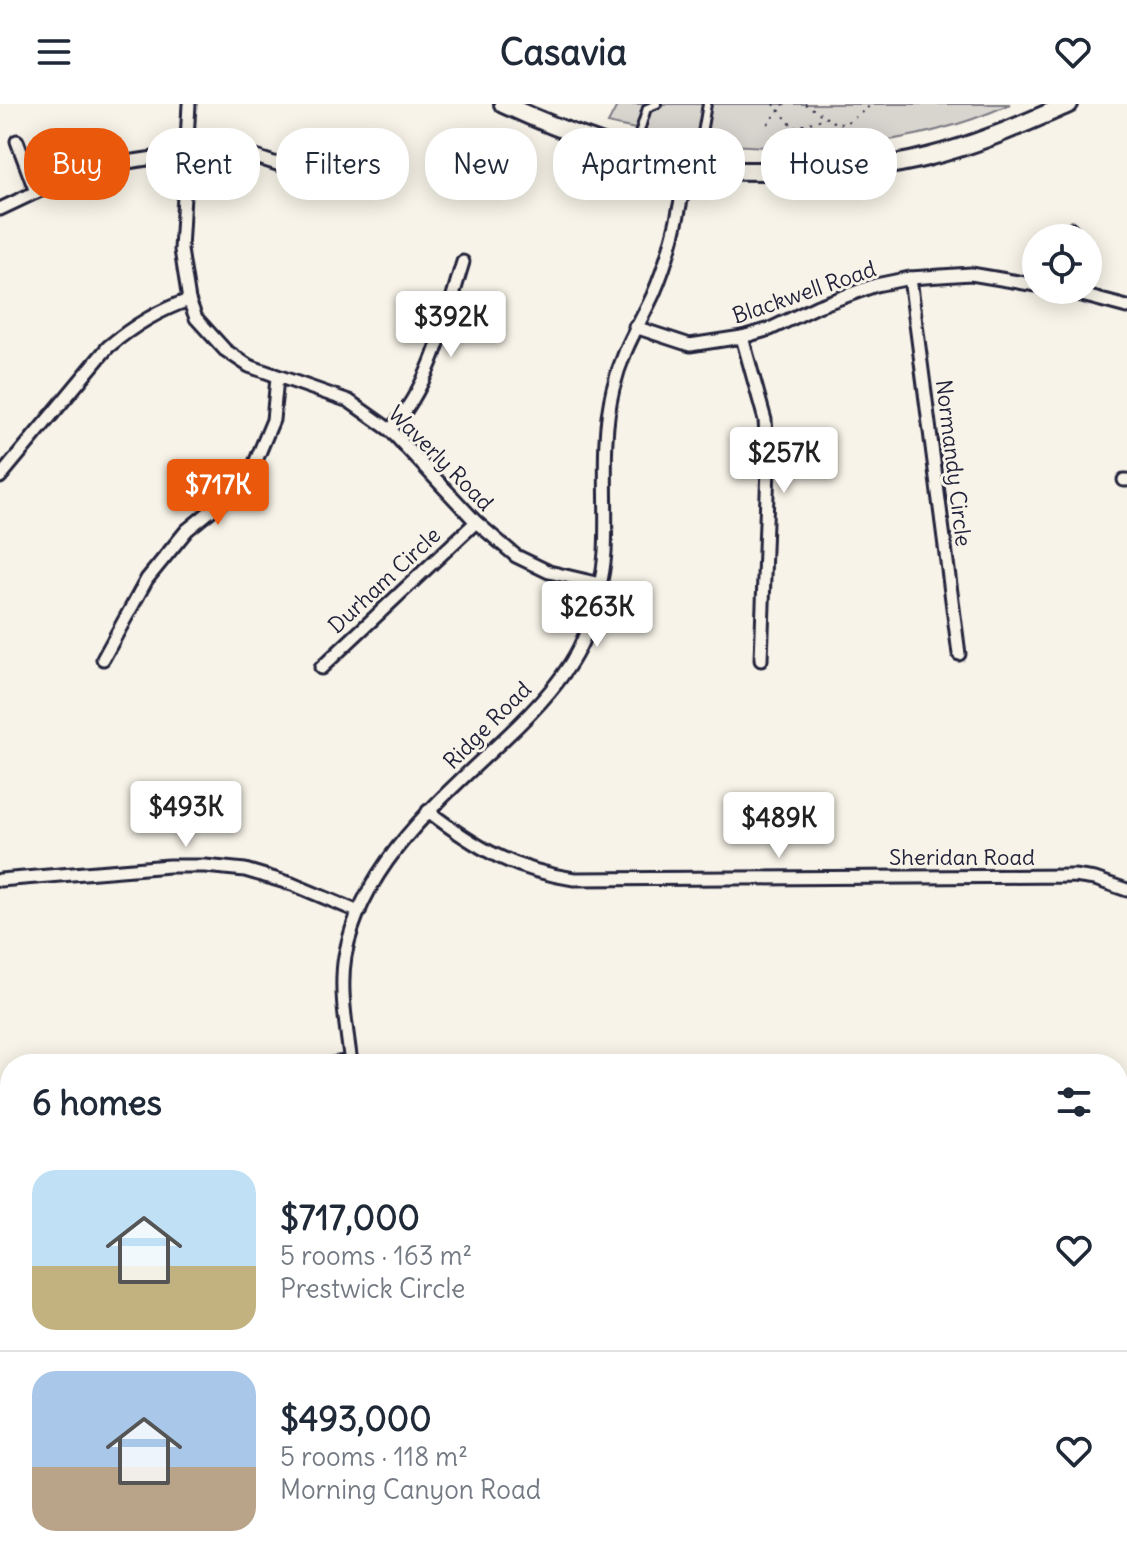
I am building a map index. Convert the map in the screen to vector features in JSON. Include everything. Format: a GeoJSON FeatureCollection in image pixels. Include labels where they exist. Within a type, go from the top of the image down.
{"type":"FeatureCollection","features":[{"type":"Feature","properties":{"kind":"main road"},"geometry":{"type":"LineString","coordinates":[[503,104],[557,128]]}},
{"type":"Feature","properties":{"kind":"main road"},"geometry":{"type":"LineString","coordinates":[[745,170],[868,169],[927,157],[986,139],[1069,104]]}},
{"type":"Feature","properties":{"kind":"street","name":"Waverly Road"},"geometry":{"type":"LineString","coordinates":[[188,128],[189,104]]}},
{"type":"Feature","properties":{"kind":"street"},"geometry":{"type":"LineString","coordinates":[[17,141],[24,160]]}},
{"type":"Feature","properties":{"kind":"street"},"geometry":{"type":"LineString","coordinates":[[0,209],[24,198]]}},
{"type":"Feature","properties":{"kind":"street","name":"Waverly Road"},"geometry":{"type":"LineString","coordinates":[[184,200],[181,250],[189,300],[196,318],[225,350],[249,366],[277,378],[349,401],[390,430],[476,522],[516,556],[549,572],[600,584]]}},
{"type":"Feature","properties":{"kind":"street","name":"Ridge Road"},"geometry":{"type":"LineString","coordinates":[[350,1054],[343,999],[345,956],[359,912],[389,858],[428,811],[531,714],[554,687],[584,637],[600,584],[605,553],[606,449],[612,392],[626,347],[653,295],[676,228],[681,200]]}},
{"type":"Feature","properties":{"kind":"street"},"geometry":{"type":"LineString","coordinates":[[390,430],[401,418],[431,367],[463,262]]}},
{"type":"Feature","properties":{"kind":"street","name":"Blackwell Road"},"geometry":{"type":"LineString","coordinates":[[635,327],[690,345],[770,329],[876,285],[910,278],[971,274],[1022,283]]}},
{"type":"Feature","properties":{"kind":"street","name":"Normandy Circle"},"geometry":{"type":"LineString","coordinates":[[910,278],[959,654]]}},
{"type":"Feature","properties":{"kind":"street"},"geometry":{"type":"LineString","coordinates":[[0,477],[108,347],[141,322],[167,307],[189,300]]}},
{"type":"Feature","properties":{"kind":"street"},"geometry":{"type":"LineString","coordinates":[[1102,300],[1127,307]]}},
{"type":"Feature","properties":{"kind":"street"},"geometry":{"type":"LineString","coordinates":[[742,337],[765,420],[768,467],[761,660]]}},
{"type":"Feature","properties":{"kind":"street"},"geometry":{"type":"LineString","coordinates":[[103,659],[147,579],[187,530],[230,495],[255,463],[273,420],[277,378]]}},
{"type":"Feature","properties":{"kind":"street","name":"Durham Circle"},"geometry":{"type":"LineString","coordinates":[[321,668],[476,522]]}},
{"type":"Feature","properties":{"kind":"street","name":"Sheridan Road"},"geometry":{"type":"LineString","coordinates":[[428,811],[463,839],[504,861],[544,874],[574,879],[1074,876],[1095,879],[1127,890]]}},
{"type":"Feature","properties":{"kind":"street"},"geometry":{"type":"LineString","coordinates":[[0,880],[169,866],[205,866],[245,870],[292,884],[359,912]]}},
{"type":"Feature","properties":{"kind":"lane"},"geometry":{"type":"LineString","coordinates":[[641,128],[647,108],[657,104]]}},
{"type":"Feature","properties":{"kind":"lane"},"geometry":{"type":"LineString","coordinates":[[703,128],[707,104]]}},
{"type":"Feature","properties":{"kind":"path"},"geometry":{"type":"LineString","coordinates":[[774,104],[794,128],[823,118]]}},
{"type":"Feature","properties":{"kind":"path"},"geometry":{"type":"LineString","coordinates":[[768,124],[784,104]]}},
{"type":"Feature","properties":{"kind":"path"},"geometry":{"type":"LineString","coordinates":[[805,104],[823,118],[841,124],[852,121],[872,104]]}},
{"type":"Feature","properties":{"kind":"path"},"geometry":{"type":"LineString","coordinates":[[862,105],[865,110]]}},
{"type":"Feature","properties":{"kind":"shaded area"},"geometry":{"type":"Polygon","coordinates":[[[618,104],[1010,104],[971,120],[897,139],[897,128],[761,128],[761,147],[745,146],[745,128],[629,128],[608,123],[618,104]]]}}]}
